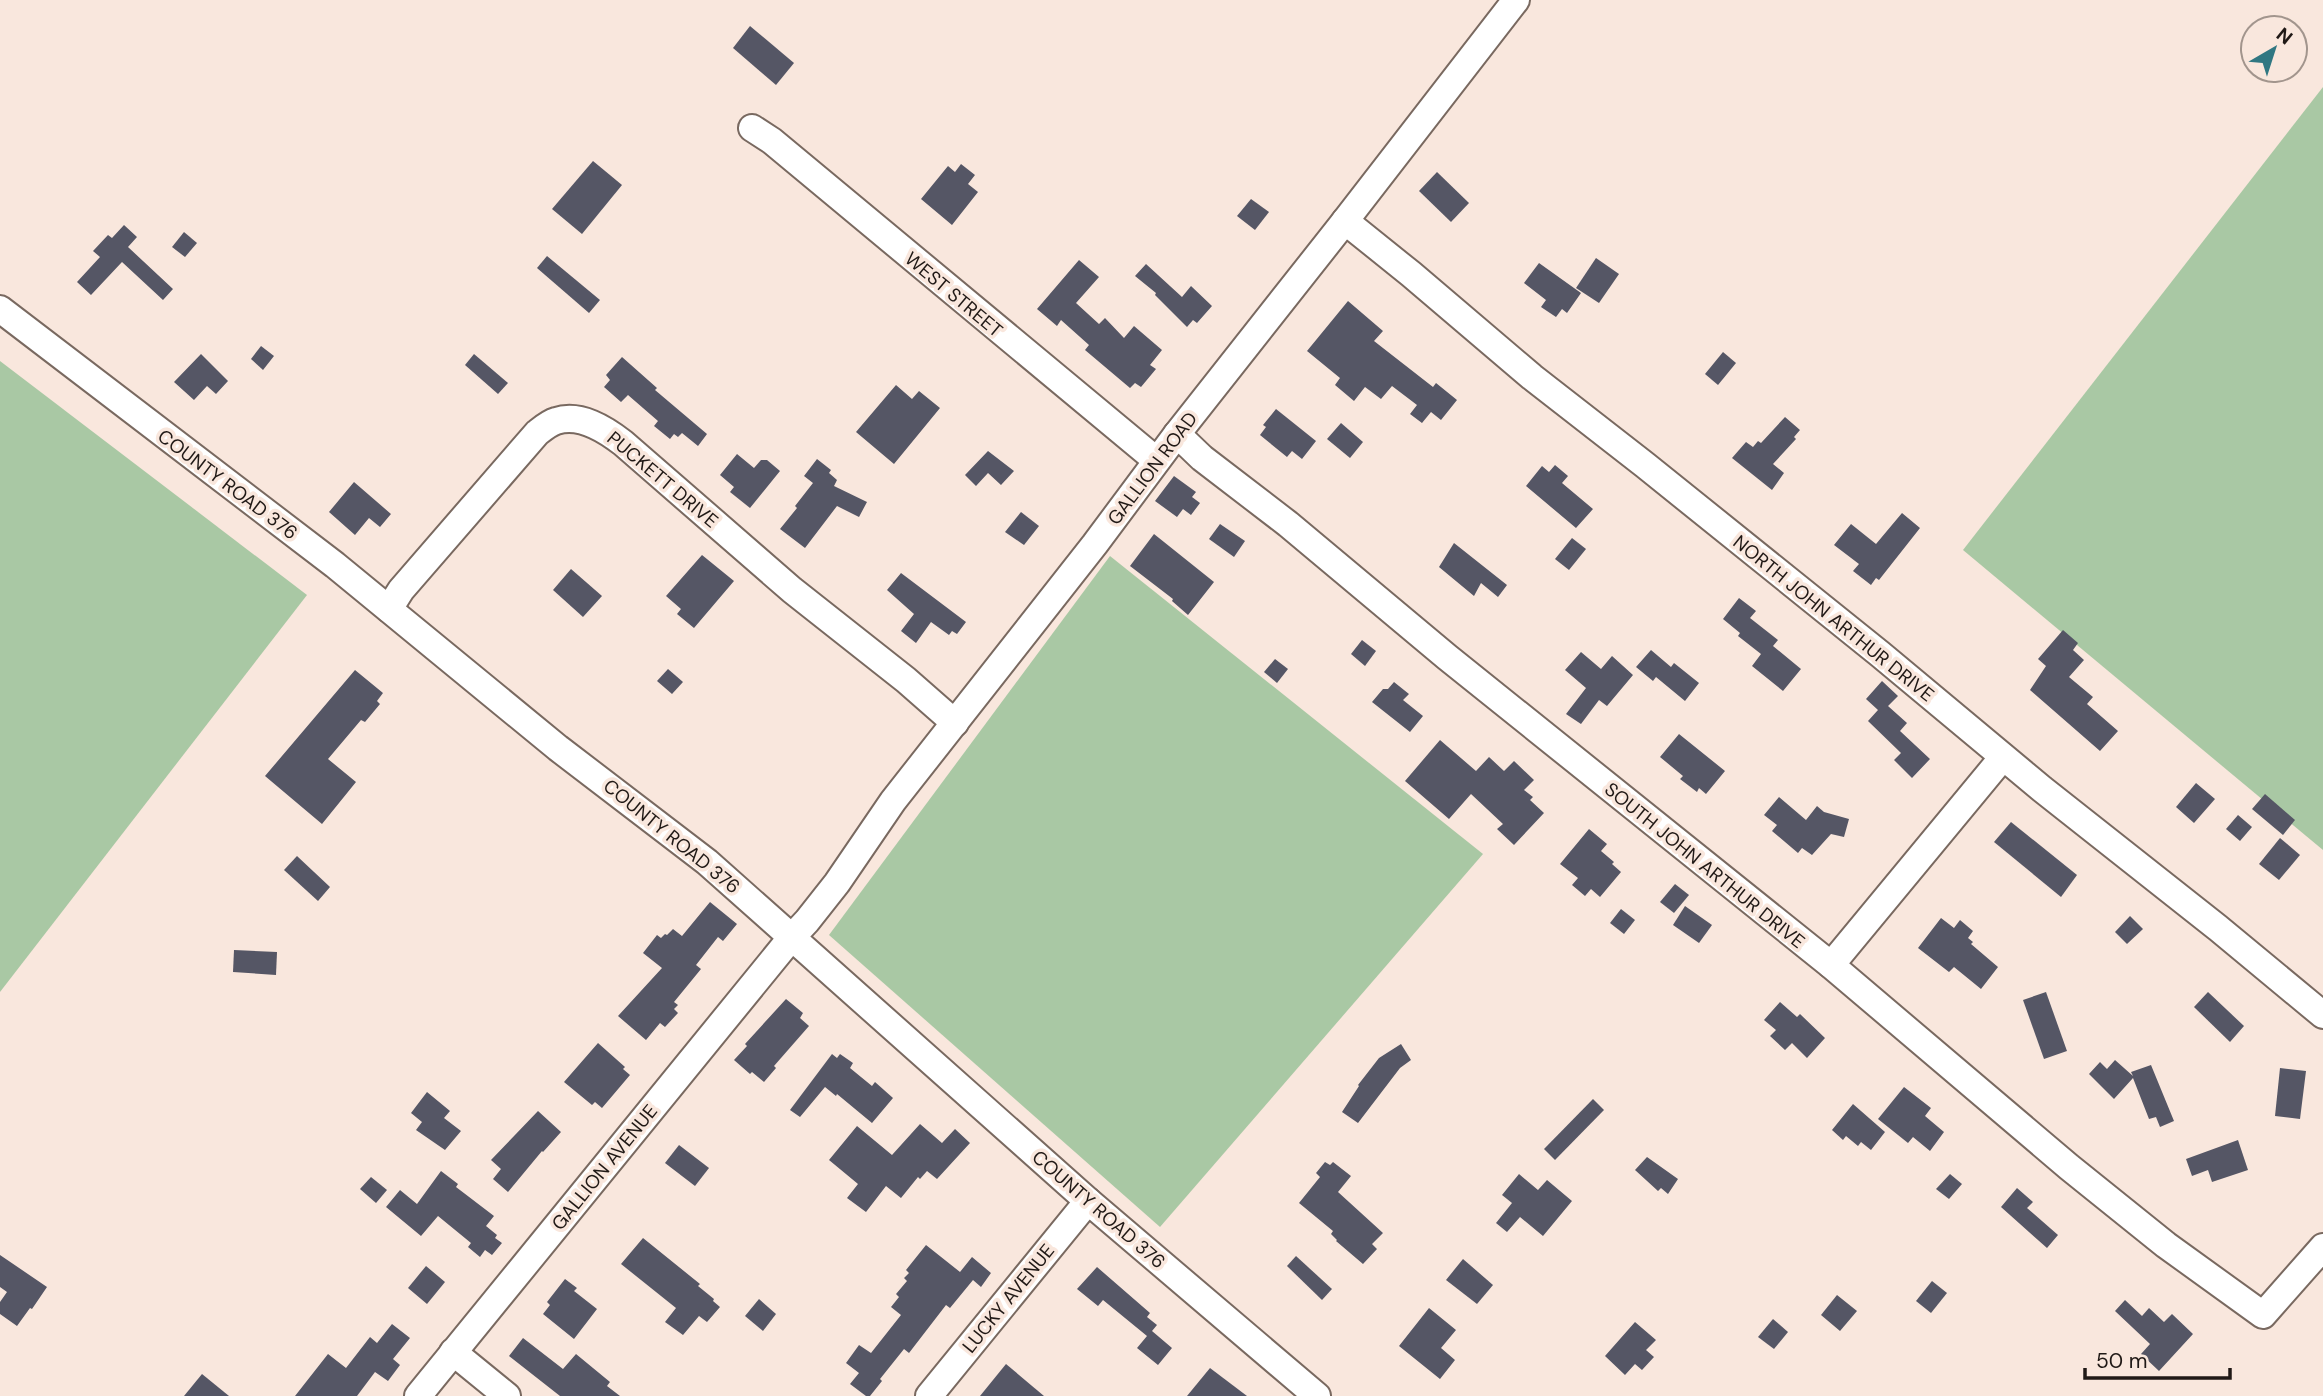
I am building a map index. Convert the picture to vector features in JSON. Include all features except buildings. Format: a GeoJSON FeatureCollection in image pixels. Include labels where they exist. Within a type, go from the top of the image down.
{"type":"FeatureCollection","features":[{"type":"Feature","properties":{"kind":"street","name":"GALLION ROAD"},"geometry":{"type":"LineString","coordinates":[[791,938],[837,883],[893,801],[1096,544],[1156,460],[1516,0]]}},
{"type":"Feature","properties":{"kind":"street","name":"WEST STREET"},"geometry":{"type":"LineString","coordinates":[[752,128],[772,141],[1156,460]]}},
{"type":"Feature","properties":{"kind":"street","name":"NORTH JOHN ARTHUR DRIVE"},"geometry":{"type":"LineString","coordinates":[[1345,221],[1532,377],[1880,654],[2003,757],[2323,1015]]}},
{"type":"Feature","properties":{"kind":"street","name":"COUNTY ROAD 376"},"geometry":{"type":"LineString","coordinates":[[0,309],[335,565],[558,748],[707,862],[1088,1201],[1317,1396]]}},
{"type":"Feature","properties":{"kind":"street","name":"PUCKETT DRIVE"},"geometry":{"type":"LineString","coordinates":[[388,609],[401,590],[537,433],[556,421],[579,420],[608,432],[623,443],[792,590],[906,680],[955,723]]}},
{"type":"Feature","properties":{"kind":"street","name":"SOUTH JOHN ARTHUR DRIVE"},"geometry":{"type":"LineString","coordinates":[[1177,434],[1202,458],[1288,524],[1447,657],[1831,965],[2069,1167],[2166,1245],[2263,1315],[2323,1247]]}},
{"type":"Feature","properties":{"kind":"street"},"geometry":{"type":"LineString","coordinates":[[1831,965],[2003,757]]}},
{"type":"Feature","properties":{"kind":"street","name":"GALLION AVENUE"},"geometry":{"type":"LineString","coordinates":[[418,1396],[791,938]]}},
{"type":"Feature","properties":{"kind":"street","name":"LUCKY AVENUE"},"geometry":{"type":"LineString","coordinates":[[929,1396],[1088,1201]]}},
{"type":"Feature","properties":{"kind":"street"},"geometry":{"type":"LineString","coordinates":[[453,1352],[507,1396]]}},
{"type":"Feature","properties":{"kind":"green space"},"geometry":{"type":"Polygon","coordinates":[[[2323,87],[2323,850],[1963,550],[2323,87]]]}},
{"type":"Feature","properties":{"kind":"green space"},"geometry":{"type":"Polygon","coordinates":[[[0,361],[307,595],[0,992],[0,361]]]}},
{"type":"Feature","properties":{"kind":"green space"},"geometry":{"type":"Polygon","coordinates":[[[1110,556],[1483,854],[1160,1227],[829,935],[1110,556]]]}}]}
